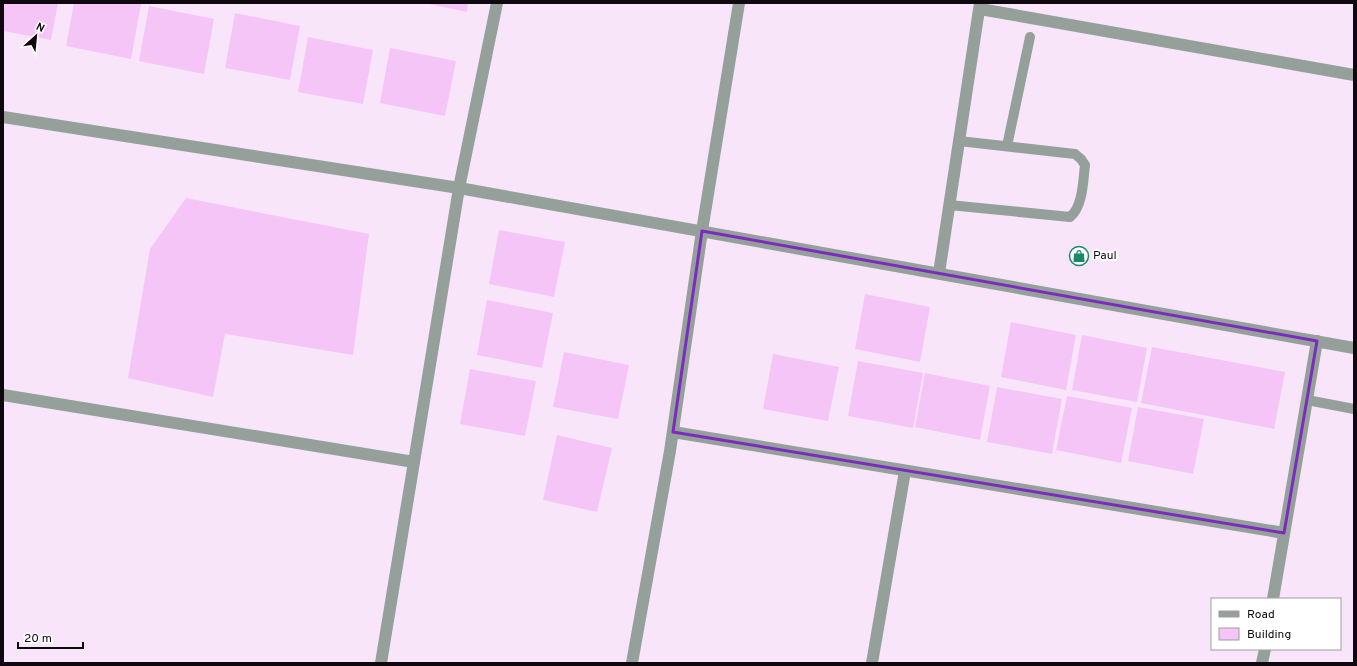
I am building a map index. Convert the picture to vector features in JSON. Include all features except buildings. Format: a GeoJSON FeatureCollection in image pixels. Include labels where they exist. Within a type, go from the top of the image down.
{"type":"FeatureCollection","features":[{"type":"Feature","properties":{"kind":"street"},"geometry":{"type":"LineString","coordinates":[[382,663],[459,188],[497,3]]}},
{"type":"Feature","properties":{"kind":"street"},"geometry":{"type":"LineString","coordinates":[[632,663],[673,432],[702,231],[739,3]]}},
{"type":"Feature","properties":{"kind":"street"},"geometry":{"type":"LineString","coordinates":[[939,273],[980,6],[1354,75]]}},
{"type":"Feature","properties":{"kind":"street"},"geometry":{"type":"LineString","coordinates":[[3,117],[459,188],[1354,348]]}},
{"type":"Feature","properties":{"kind":"street"},"geometry":{"type":"LineString","coordinates":[[1273,598],[1317,342]]}},
{"type":"Feature","properties":{"kind":"street"},"geometry":{"type":"LineString","coordinates":[[3,395],[414,462]]}},
{"type":"Feature","properties":{"kind":"street"},"geometry":{"type":"LineString","coordinates":[[673,432],[1284,533]]}},
{"type":"Feature","properties":{"kind":"street"},"geometry":{"type":"LineString","coordinates":[[872,663],[905,471]]}},
{"type":"Feature","properties":{"kind":"street"},"geometry":{"type":"LineString","coordinates":[[1262,663],[1265,650]]}},
{"type":"Feature","properties":{"kind":"lane"},"geometry":{"type":"LineString","coordinates":[[1007,146],[1030,37]]}},
{"type":"Feature","properties":{"kind":"lane"},"geometry":{"type":"LineString","coordinates":[[949,205],[1070,218],[1076,213],[1079,206],[1085,165],[1081,158],[1075,154],[959,141]]}},
{"type":"Feature","properties":{"kind":"lane"},"geometry":{"type":"LineString","coordinates":[[1307,400],[1354,409]]}},
{"type":"Feature","properties":{"kind":"highlighted area"},"geometry":{"type":"Polygon","coordinates":[[[702,231],[1317,341],[1284,533],[673,432],[702,231]]]}},
{"type":"Feature","properties":{"kind":"place","name":"Paul"},"geometry":{"type":"Point","coordinates":[1079,256]}}]}
